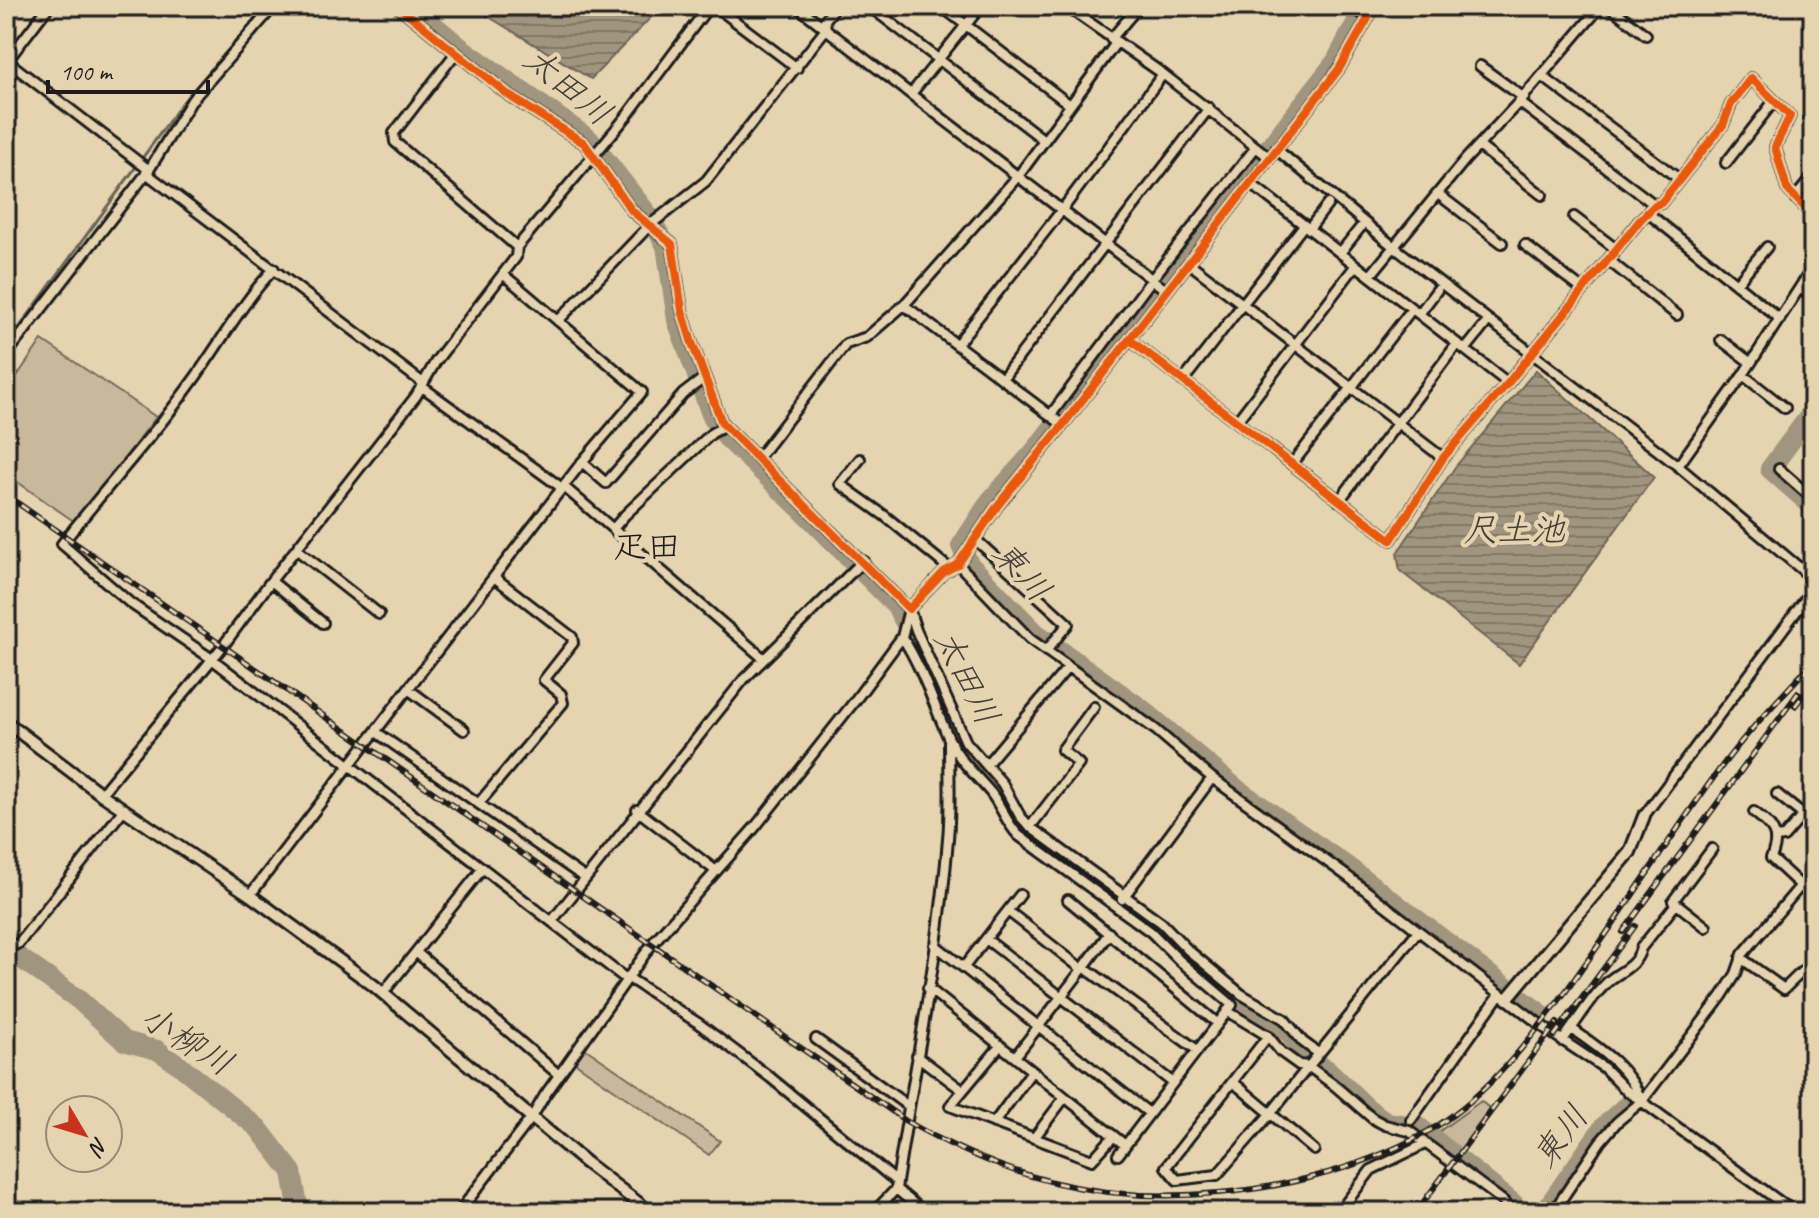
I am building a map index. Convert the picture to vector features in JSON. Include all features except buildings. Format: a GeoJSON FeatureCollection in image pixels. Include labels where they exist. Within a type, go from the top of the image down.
{"type":"FeatureCollection","features":[{"type":"Feature","properties":{"kind":"street"},"geometry":{"type":"LineString","coordinates":[[49,6],[7,60],[422,385],[562,487],[763,658]]}},
{"type":"Feature","properties":{"kind":"street"},"geometry":{"type":"LineString","coordinates":[[6,355],[148,171],[192,100],[274,6]]}},
{"type":"Feature","properties":{"kind":"street"},"geometry":{"type":"LineString","coordinates":[[398,6],[511,97],[584,143],[632,211],[672,244],[682,310],[704,378],[725,426],[909,609],[966,742],[1002,783],[1020,816],[1030,827],[1162,923],[1188,950],[1241,994],[1284,1019],[1303,1042],[1318,1053]]}},
{"type":"Feature","properties":{"kind":"street"},"geometry":{"type":"LineString","coordinates":[[101,794],[212,659],[422,385],[436,361],[504,275],[516,257],[517,247],[595,155],[712,6],[797,68]]}},
{"type":"Feature","properties":{"kind":"street"},"geometry":{"type":"LineString","coordinates":[[797,6],[1160,285]]}},
{"type":"Feature","properties":{"kind":"street"},"geometry":{"type":"LineString","coordinates":[[558,321],[650,225],[706,181],[826,29],[825,20],[836,6]]}},
{"type":"Feature","properties":{"kind":"street"},"geometry":{"type":"LineString","coordinates":[[869,6],[1044,140]]}},
{"type":"Feature","properties":{"kind":"street"},"geometry":{"type":"LineString","coordinates":[[941,6],[1070,105]]}},
{"type":"Feature","properties":{"kind":"street"},"geometry":{"type":"LineString","coordinates":[[911,94],[981,6]]}},
{"type":"Feature","properties":{"kind":"street"},"geometry":{"type":"LineString","coordinates":[[1066,6],[1209,108],[1263,153]]}},
{"type":"Feature","properties":{"kind":"street"},"geometry":{"type":"LineString","coordinates":[[758,458],[846,344],[867,337],[904,305],[1019,175],[1139,6]]}},
{"type":"Feature","properties":{"kind":"street"},"geometry":{"type":"LineString","coordinates":[[459,1212],[532,1117],[652,944],[765,815],[902,637],[909,609],[968,550],[1056,420],[1160,285],[1263,153],[1276,149],[1339,69],[1361,12],[1375,6]]}},
{"type":"Feature","properties":{"kind":"street"},"geometry":{"type":"LineString","coordinates":[[1370,276],[1601,6]]}},
{"type":"Feature","properties":{"kind":"street"},"geometry":{"type":"LineString","coordinates":[[1609,6],[1646,35]]}},
{"type":"Feature","properties":{"kind":"street"},"geometry":{"type":"LineString","coordinates":[[455,54],[394,133],[395,142],[517,247]]}},
{"type":"Feature","properties":{"kind":"street"},"geometry":{"type":"LineString","coordinates":[[1480,66],[1655,205]]}},
{"type":"Feature","properties":{"kind":"street"},"geometry":{"type":"LineString","coordinates":[[957,344],[1163,74]]}},
{"type":"Feature","properties":{"kind":"street"},"geometry":{"type":"LineString","coordinates":[[1542,76],[1679,179]]}},
{"type":"Feature","properties":{"kind":"street"},"geometry":{"type":"LineString","coordinates":[[1130,340],[1391,540],[1443,458],[1616,249],[1655,205],[1661,203],[1723,125],[1731,104],[1751,78],[1790,116],[1775,147],[1784,181],[1813,216]]}},
{"type":"Feature","properties":{"kind":"street"},"geometry":{"type":"LineString","coordinates":[[1726,163],[1774,101]]}},
{"type":"Feature","properties":{"kind":"street"},"geometry":{"type":"LineString","coordinates":[[1002,379],[1209,108]]}},
{"type":"Feature","properties":{"kind":"street"},"geometry":{"type":"LineString","coordinates":[[1479,146],[1542,195]]}},
{"type":"Feature","properties":{"kind":"street"},"geometry":{"type":"LineString","coordinates":[[1276,149],[1394,247],[1678,466],[1813,579]]}},
{"type":"Feature","properties":{"kind":"street"},"geometry":{"type":"LineString","coordinates":[[1056,420],[1130,340],[1160,285],[1189,263],[1250,183],[1263,153]]}},
{"type":"Feature","properties":{"kind":"street"},"geometry":{"type":"LineString","coordinates":[[1795,198],[1813,176]]}},
{"type":"Feature","properties":{"kind":"street"},"geometry":{"type":"LineString","coordinates":[[1250,183],[1508,383]]}},
{"type":"Feature","properties":{"kind":"street"},"geometry":{"type":"LineString","coordinates":[[1438,194],[1502,243]]}},
{"type":"Feature","properties":{"kind":"street"},"geometry":{"type":"LineString","coordinates":[[1183,381],[1242,303],[1328,204]]}},
{"type":"Feature","properties":{"kind":"street"},"geometry":{"type":"LineString","coordinates":[[1648,213],[1780,319]]}},
{"type":"Feature","properties":{"kind":"street"},"geometry":{"type":"LineString","coordinates":[[1574,217],[1616,249]]}},
{"type":"Feature","properties":{"kind":"street"},"geometry":{"type":"LineString","coordinates":[[1340,253],[1360,228]]}},
{"type":"Feature","properties":{"kind":"street"},"geometry":{"type":"LineString","coordinates":[[1525,245],[1583,290]]}},
{"type":"Feature","properties":{"kind":"street"},"geometry":{"type":"LineString","coordinates":[[1736,284],[1767,247]]}},
{"type":"Feature","properties":{"kind":"street"},"geometry":{"type":"LineString","coordinates":[[1608,260],[1677,315]]}},
{"type":"Feature","properties":{"kind":"street"},"geometry":{"type":"LineString","coordinates":[[1189,263],[1443,458]]}},
{"type":"Feature","properties":{"kind":"street"},"geometry":{"type":"LineString","coordinates":[[1237,421],[1356,265]]}},
{"type":"Feature","properties":{"kind":"street"},"geometry":{"type":"LineString","coordinates":[[1678,466],[1743,375],[1813,267]]}},
{"type":"Feature","properties":{"kind":"street"},"geometry":{"type":"LineString","coordinates":[[274,269],[230,323],[207,362],[62,544],[130,603],[212,659],[626,978],[698,1023],[771,1078],[924,1212]]}},
{"type":"Feature","properties":{"kind":"street"},"geometry":{"type":"LineString","coordinates":[[250,895],[562,487],[642,392],[504,275]]}},
{"type":"Feature","properties":{"kind":"street"},"geometry":{"type":"LineString","coordinates":[[1800,288],[1813,298]]}},
{"type":"Feature","properties":{"kind":"street"},"geometry":{"type":"LineString","coordinates":[[1293,463],[1351,388],[1437,290]]}},
{"type":"Feature","properties":{"kind":"street"},"geometry":{"type":"LineString","coordinates":[[904,305],[1056,420]]}},
{"type":"Feature","properties":{"kind":"street"},"geometry":{"type":"LineString","coordinates":[[1465,350],[1485,325]]}},
{"type":"Feature","properties":{"kind":"street"},"geometry":{"type":"LineString","coordinates":[[1721,340],[1751,363]]}},
{"type":"Feature","properties":{"kind":"street"},"geometry":{"type":"LineString","coordinates":[[1339,501],[1457,344]]}},
{"type":"Feature","properties":{"kind":"street"},"geometry":{"type":"LineString","coordinates":[[1743,375],[1785,408]]}},
{"type":"Feature","properties":{"kind":"street"},"geometry":{"type":"LineString","coordinates":[[582,462],[606,483],[683,394],[704,378]]}},
{"type":"Feature","properties":{"kind":"street"},"geometry":{"type":"LineString","coordinates":[[613,529],[712,433],[725,426]]}},
{"type":"Feature","properties":{"kind":"street"},"geometry":{"type":"LineString","coordinates":[[860,459],[840,484],[954,566],[1030,639],[1156,730],[1212,778],[1794,1212]]}},
{"type":"Feature","properties":{"kind":"street"},"geometry":{"type":"LineString","coordinates":[[1779,469],[1813,499]]}},
{"type":"Feature","properties":{"kind":"street"},"geometry":{"type":"LineString","coordinates":[[975,539],[1068,624],[1046,651]]}},
{"type":"Feature","properties":{"kind":"street"},"geometry":{"type":"LineString","coordinates":[[296,549],[379,614]]}},
{"type":"Feature","properties":{"kind":"street"},"geometry":{"type":"LineString","coordinates":[[552,921],[637,810],[763,658],[863,561]]}},
{"type":"Feature","properties":{"kind":"street"},"geometry":{"type":"LineString","coordinates":[[479,803],[563,703],[561,694],[544,680],[573,643],[572,637],[494,577]]}},
{"type":"Feature","properties":{"kind":"street"},"geometry":{"type":"LineString","coordinates":[[271,581],[323,623]]}},
{"type":"Feature","properties":{"kind":"street"},"geometry":{"type":"LineString","coordinates":[[1411,1120],[1507,995],[1630,852],[1644,816],[1813,589]]}},
{"type":"Feature","properties":{"kind":"street"},"geometry":{"type":"LineString","coordinates":[[902,637],[931,692],[949,740],[962,762],[992,794],[1009,825],[1018,835],[1151,932],[1232,1005],[1118,1155]]}},
{"type":"Feature","properties":{"kind":"street"},"geometry":{"type":"LineString","coordinates":[[986,765],[1068,667]]}},
{"type":"Feature","properties":{"kind":"street"},"geometry":{"type":"LineString","coordinates":[[408,689],[464,730]]}},
{"type":"Feature","properties":{"kind":"street"},"geometry":{"type":"LineString","coordinates":[[1030,827],[1079,764],[1062,750],[1094,707]]}},
{"type":"Feature","properties":{"kind":"street"},"geometry":{"type":"LineString","coordinates":[[6,722],[101,794],[250,895],[383,993],[650,1212]]}},
{"type":"Feature","properties":{"kind":"street"},"geometry":{"type":"LineString","coordinates":[[376,732],[585,878]]}},
{"type":"Feature","properties":{"kind":"street"},"geometry":{"type":"LineString","coordinates":[[874,1212],[897,1186],[949,835],[949,740]]}},
{"type":"Feature","properties":{"kind":"street"},"geometry":{"type":"LineString","coordinates":[[1117,906],[1212,778]]}},
{"type":"Feature","properties":{"kind":"street"},"geometry":{"type":"LineString","coordinates":[[1776,838],[1784,837],[1803,815],[1777,794]]}},
{"type":"Feature","properties":{"kind":"street"},"geometry":{"type":"LineString","coordinates":[[8,948],[19,943],[124,809]]}},
{"type":"Feature","properties":{"kind":"street"},"geometry":{"type":"LineString","coordinates":[[637,810],[716,871]]}},
{"type":"Feature","properties":{"kind":"street"},"geometry":{"type":"LineString","coordinates":[[1754,812],[1772,829],[1776,838],[1771,858],[1813,897]]}},
{"type":"Feature","properties":{"kind":"street"},"geometry":{"type":"LineString","coordinates":[[1706,927],[1673,901],[1712,849]]}},
{"type":"Feature","properties":{"kind":"street"},"geometry":{"type":"LineString","coordinates":[[383,993],[483,868]]}},
{"type":"Feature","properties":{"kind":"street"},"geometry":{"type":"LineString","coordinates":[[1553,1212],[1600,1142],[1617,1122],[1642,1101],[1722,996],[1736,974],[1741,958],[1813,871]]}},
{"type":"Feature","properties":{"kind":"street"},"geometry":{"type":"LineString","coordinates":[[964,967],[1020,895]]}},
{"type":"Feature","properties":{"kind":"street"},"geometry":{"type":"LineString","coordinates":[[1068,900],[1217,1023]]}},
{"type":"Feature","properties":{"kind":"street"},"geometry":{"type":"LineString","coordinates":[[1562,1041],[1591,1001],[1639,956],[1641,948],[1676,904]]}},
{"type":"Feature","properties":{"kind":"street"},"geometry":{"type":"LineString","coordinates":[[1008,911],[1197,1050]]}},
{"type":"Feature","properties":{"kind":"street"},"geometry":{"type":"LineString","coordinates":[[1268,1036],[1166,1167],[1177,1180],[1217,1175],[1417,932]]}},
{"type":"Feature","properties":{"kind":"street"},"geometry":{"type":"LineString","coordinates":[[1015,1057],[1109,933]]}},
{"type":"Feature","properties":{"kind":"street"},"geometry":{"type":"LineString","coordinates":[[986,939],[1172,1082]]}},
{"type":"Feature","properties":{"kind":"street"},"geometry":{"type":"LineString","coordinates":[[935,945],[1149,1113]]}},
{"type":"Feature","properties":{"kind":"street"},"geometry":{"type":"LineString","coordinates":[[417,953],[559,1075]]}},
{"type":"Feature","properties":{"kind":"street"},"geometry":{"type":"LineString","coordinates":[[1741,958],[1784,989],[1813,961]]}},
{"type":"Feature","properties":{"kind":"street"},"geometry":{"type":"LineString","coordinates":[[928,988],[1125,1145]]}},
{"type":"Feature","properties":{"kind":"street"},"geometry":{"type":"LineString","coordinates":[[1227,1011],[1268,1036],[1281,1052],[1299,1065],[1308,1066],[1372,1118],[1409,1131],[1503,1201],[1512,1212]]}},
{"type":"Feature","properties":{"kind":"street"},"geometry":{"type":"LineString","coordinates":[[1572,1029],[1628,1074],[1642,1101]]}},
{"type":"Feature","properties":{"kind":"street"},"geometry":{"type":"LineString","coordinates":[[816,1039],[908,1106]]}},
{"type":"Feature","properties":{"kind":"street"},"geometry":{"type":"LineString","coordinates":[[1000,1046],[950,1106],[1092,1160],[1114,1136]]}},
{"type":"Feature","properties":{"kind":"street"},"geometry":{"type":"LineString","coordinates":[[917,1056],[962,1090]]}},
{"type":"Feature","properties":{"kind":"street"},"geometry":{"type":"LineString","coordinates":[[994,1123],[1032,1071]]}},
{"type":"Feature","properties":{"kind":"street"},"geometry":{"type":"LineString","coordinates":[[1233,1082],[1314,1150]]}},
{"type":"Feature","properties":{"kind":"street"},"geometry":{"type":"LineString","coordinates":[[1034,1138],[1065,1097]]}},
{"type":"Feature","properties":{"kind":"street"},"geometry":{"type":"LineString","coordinates":[[1339,1212],[1371,1170],[1425,1144]]}},
{"type":"Feature","properties":{"kind":"street"},"geometry":{"type":"LineString","coordinates":[[1197,1212],[1200,1209],[1204,1212]]}},
{"type":"Feature","properties":{"kind":"shaded area"},"geometry":{"type":"Polygon","coordinates":[[[42,340],[156,417],[75,522],[6,474],[6,392],[42,340]]]}},
{"type":"Feature","properties":{"kind":"shaded area"},"geometry":{"type":"Polygon","coordinates":[[[583,1047],[720,1141],[709,1155],[574,1062],[583,1047]]]}},
{"type":"Feature","properties":{"kind":"shaded area"},"geometry":{"type":"Polygon","coordinates":[[[1481,1101],[1490,1109],[1456,1155],[1437,1133],[1481,1101]]]}},
{"type":"Feature","properties":{"kind":"water"},"geometry":{"type":"Polygon","coordinates":[[[471,6],[662,6],[591,79],[471,6]]]}},
{"type":"Feature","properties":{"kind":"water","name":"尺土池"},"geometry":{"type":"Polygon","coordinates":[[[1536,370],[1654,477],[1519,664],[1400,571],[1397,553],[1455,467],[1536,370]]]}},
{"type":"Feature","properties":{"kind":"waterway"},"geometry":{"type":"LineString","coordinates":[[6,346],[183,102],[266,6]]}},
{"type":"Feature","properties":{"kind":"waterway","name":"太田川"},"geometry":{"type":"LineString","coordinates":[[411,6],[460,47],[589,139],[650,217],[666,246],[677,320],[712,417],[726,437],[896,606],[968,757],[1005,800],[1021,828],[1158,927],[1235,998],[1289,1033],[1306,1056],[1328,1070],[1367,1108],[1387,1122],[1419,1127],[1521,1212]]}},
{"type":"Feature","properties":{"kind":"waterway","name":"東川"},"geometry":{"type":"LineString","coordinates":[[1365,6],[1336,61],[1032,454],[990,501],[961,546],[969,564],[1036,633],[1142,709],[1237,789],[1348,867],[1540,1013]]}},
{"type":"Feature","properties":{"kind":"waterway"},"geometry":{"type":"LineString","coordinates":[[1813,411],[1770,469],[1813,507]]}},
{"type":"Feature","properties":{"kind":"waterway","name":"小柳川"},"geometry":{"type":"LineString","coordinates":[[6,948],[79,1000],[124,1041],[157,1050],[258,1128],[292,1172],[299,1212]]}},
{"type":"Feature","properties":{"kind":"waterway","name":"東川"},"geometry":{"type":"LineString","coordinates":[[1571,1037],[1618,1071],[1633,1089]]}},
{"type":"Feature","properties":{"kind":"waterway","name":"東川"},"geometry":{"type":"LineString","coordinates":[[1544,1212],[1604,1126],[1631,1101]]}},
{"type":"Feature","properties":{"kind":"railway"},"geometry":{"type":"LineString","coordinates":[[6,495],[906,1121],[981,1158],[1019,1172],[1056,1183],[1134,1195],[1246,1190],[1331,1172],[1412,1140],[1437,1126],[1474,1098],[1538,1028],[1725,762],[1813,662]]}},
{"type":"Feature","properties":{"kind":"railway"},"geometry":{"type":"LineString","coordinates":[[1795,706],[1813,682]]}},
{"type":"Feature","properties":{"kind":"railway"},"geometry":{"type":"LineString","coordinates":[[1623,932],[1798,693]]}},
{"type":"Feature","properties":{"kind":"railway"},"geometry":{"type":"LineString","coordinates":[[1554,1036],[1635,926]]}},
{"type":"Feature","properties":{"kind":"railway"},"geometry":{"type":"LineString","coordinates":[[1416,1212],[1557,1023]]}},
{"type":"Feature","properties":{"kind":"cycle path"},"geometry":{"type":"LineString","coordinates":[[398,6],[511,97],[584,143],[632,211],[672,244],[682,310],[722,423],[909,609],[944,572],[958,564],[998,505],[1339,69],[1375,6]]}},
{"type":"Feature","properties":{"kind":"cycle path"},"geometry":{"type":"LineString","coordinates":[[1130,340],[1391,540],[1443,458],[1641,219],[1661,203],[1723,125],[1731,104],[1751,78],[1790,116],[1775,147],[1787,189],[1813,216]]}},
{"type":"Feature","properties":{"kind":"district","name":"疋田"},"geometry":{"type":"Point","coordinates":[647,546]}}]}
